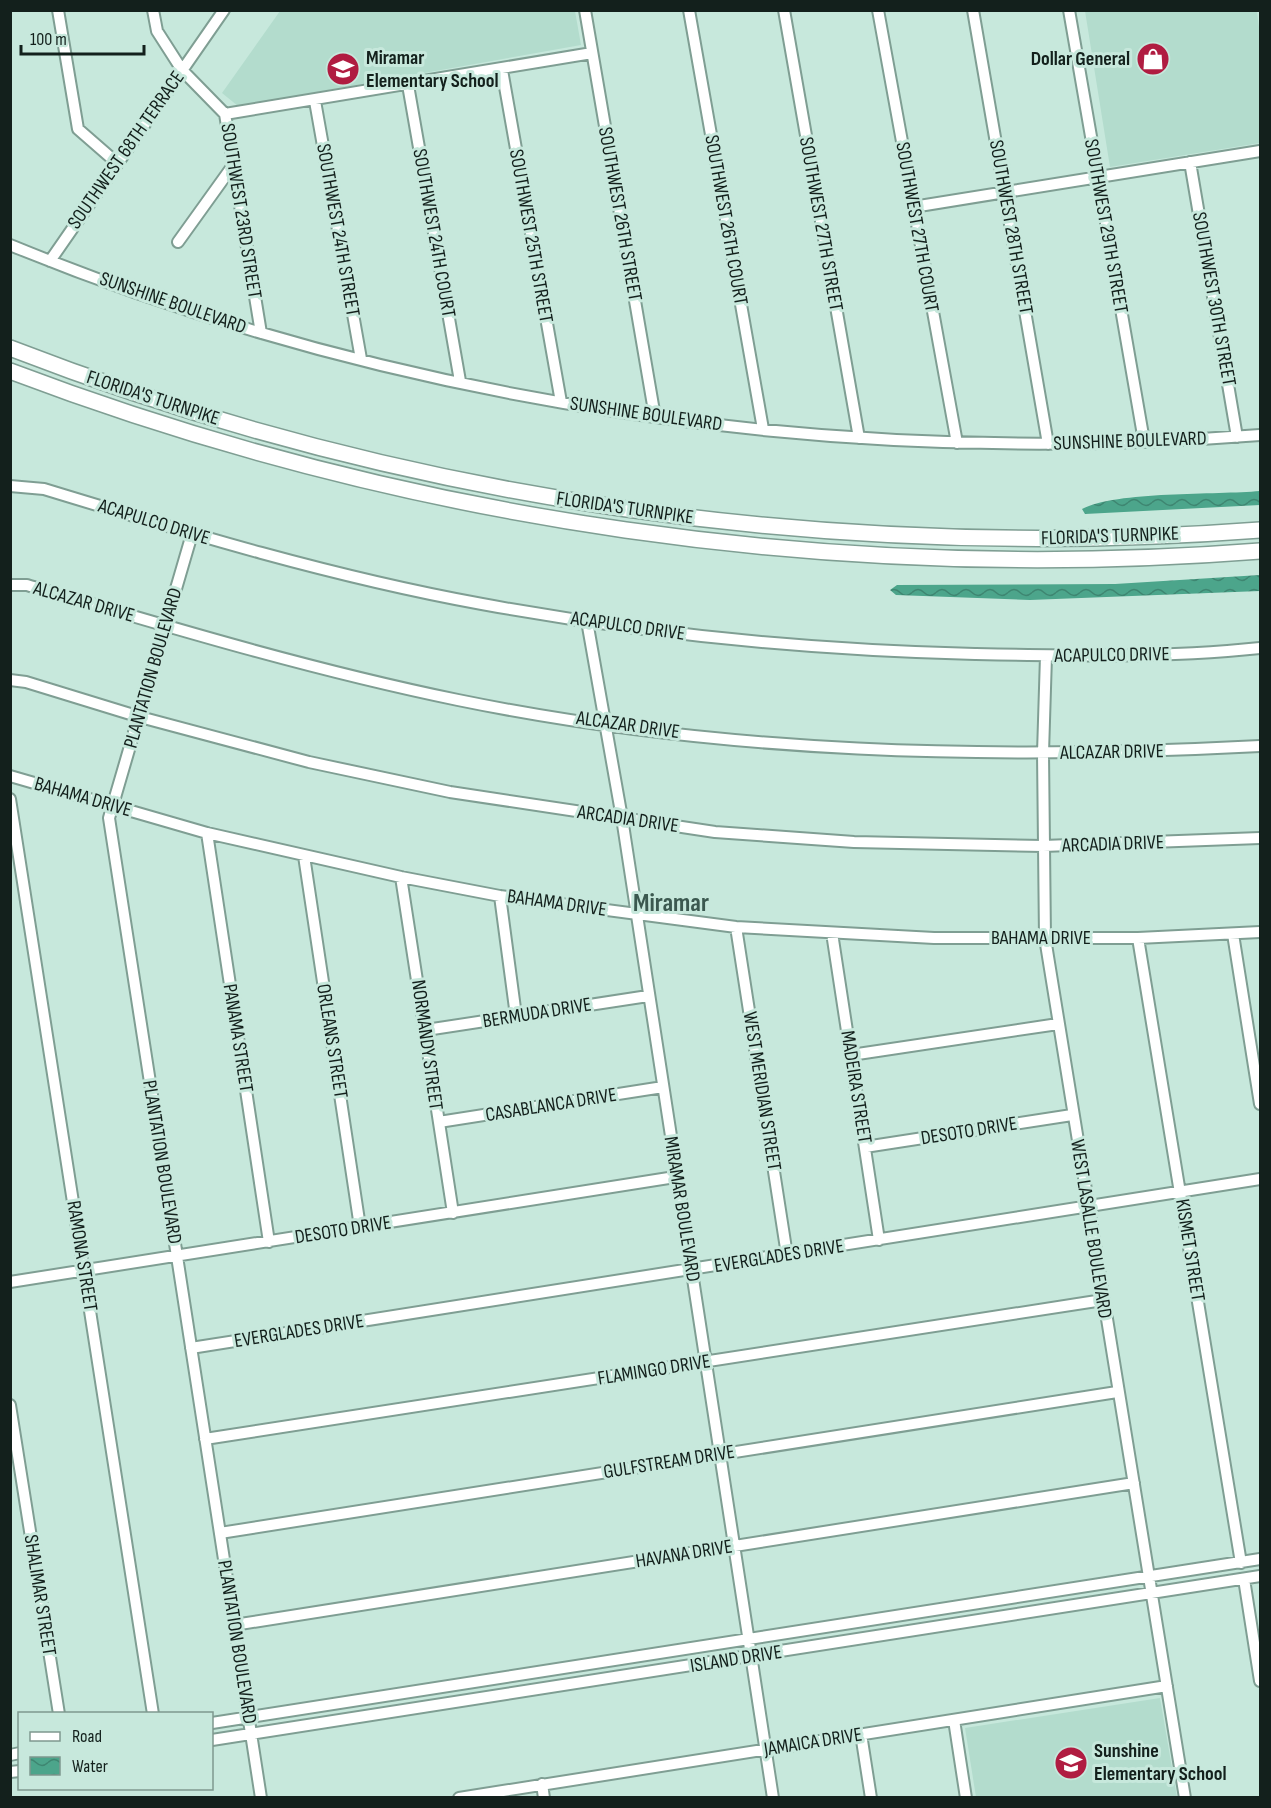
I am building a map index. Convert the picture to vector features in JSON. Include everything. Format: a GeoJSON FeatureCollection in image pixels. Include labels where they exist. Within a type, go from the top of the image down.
{"type":"FeatureCollection","features":[{"type":"Feature","properties":{"kind":"highway","name":"FLORIDA'S TURNPIKE"},"geometry":{"type":"LineString","coordinates":[[10,348],[145,396],[292,441],[478,484],[655,513],[779,528],[953,537],[1115,538],[1260,530]]}},
{"type":"Feature","properties":{"kind":"highway","name":"FLORIDA'S TURNPIKE"},"geometry":{"type":"LineString","coordinates":[[10,371],[210,439],[339,475],[473,505],[659,536],[830,553],[959,559],[1114,559],[1260,551]]}},
{"type":"Feature","properties":{"kind":"street"},"geometry":{"type":"LineString","coordinates":[[58,10],[78,129],[117,163]]}},
{"type":"Feature","properties":{"kind":"street","name":"SOUTHWEST 23RD STREET"},"geometry":{"type":"LineString","coordinates":[[153,10],[157,31],[182,70],[225,114],[261,333]]}},
{"type":"Feature","properties":{"kind":"street","name":"SOUTHWEST 68TH TERRACE"},"geometry":{"type":"LineString","coordinates":[[50,261],[224,10]]}},
{"type":"Feature","properties":{"kind":"street","name":"SOUTHWEST 26TH STREET"},"geometry":{"type":"LineString","coordinates":[[585,10],[655,417]]}},
{"type":"Feature","properties":{"kind":"street","name":"SOUTHWEST 26TH COURT"},"geometry":{"type":"LineString","coordinates":[[689,10],[763,429]]}},
{"type":"Feature","properties":{"kind":"street","name":"SOUTHWEST 27TH STREET"},"geometry":{"type":"LineString","coordinates":[[784,10],[859,438]]}},
{"type":"Feature","properties":{"kind":"street","name":"SOUTHWEST 27TH COURT"},"geometry":{"type":"LineString","coordinates":[[878,10],[957,442]]}},
{"type":"Feature","properties":{"kind":"street","name":"SOUTHWEST 28TH STREET"},"geometry":{"type":"LineString","coordinates":[[973,10],[1048,444]]}},
{"type":"Feature","properties":{"kind":"street","name":"SOUTHWEST 29TH STREET"},"geometry":{"type":"LineString","coordinates":[[1069,10],[1144,441]]}},
{"type":"Feature","properties":{"kind":"street"},"geometry":{"type":"LineString","coordinates":[[225,114],[502,70],[592,53]]}},
{"type":"Feature","properties":{"kind":"street","name":"SOUTHWEST 25TH STREET"},"geometry":{"type":"LineString","coordinates":[[502,70],[561,402]]}},
{"type":"Feature","properties":{"kind":"street","name":"SOUTHWEST 24TH COURT"},"geometry":{"type":"LineString","coordinates":[[408,85],[460,381]]}},
{"type":"Feature","properties":{"kind":"street","name":"SOUTHWEST 24TH STREET"},"geometry":{"type":"LineString","coordinates":[[315,101],[361,359]]}},
{"type":"Feature","properties":{"kind":"street"},"geometry":{"type":"LineString","coordinates":[[913,207],[1260,151]]}},
{"type":"Feature","properties":{"kind":"street","name":"SOUTHWEST 30TH STREET"},"geometry":{"type":"LineString","coordinates":[[1190,162],[1237,437]]}},
{"type":"Feature","properties":{"kind":"street"},"geometry":{"type":"LineString","coordinates":[[178,242],[234,164]]}},
{"type":"Feature","properties":{"kind":"street","name":"SUNSHINE BOULEVARD"},"geometry":{"type":"LineString","coordinates":[[10,245],[50,261],[261,333],[361,359],[460,381],[561,402],[655,417],[859,438],[957,442],[1048,444],[1260,435]]}},
{"type":"Feature","properties":{"kind":"street","name":"ACAPULCO DRIVE"},"geometry":{"type":"LineString","coordinates":[[10,486],[44,489],[288,561],[480,604],[669,633],[871,651],[1046,656],[1119,657],[1260,648]]}},
{"type":"Feature","properties":{"kind":"street","name":"PLANTATION BOULEVARD"},"geometry":{"type":"LineString","coordinates":[[192,534],[109,818],[261,1797]]}},
{"type":"Feature","properties":{"kind":"street","name":"ALCAZAR DRIVE"},"geometry":{"type":"LineString","coordinates":[[10,585],[27,585],[320,668],[460,700],[604,723],[864,749],[1130,753],[1260,746]]}},
{"type":"Feature","properties":{"kind":"street","name":"MIRAMAR BOULEVARD"},"geometry":{"type":"LineString","coordinates":[[587,621],[622,818],[675,1177],[692,1269],[773,1797]]}},
{"type":"Feature","properties":{"kind":"street","name":"WEST LASALLE BOULEVARD"},"geometry":{"type":"LineString","coordinates":[[1046,656],[1042,753],[1045,938],[1117,1392],[1185,1797]]}},
{"type":"Feature","properties":{"kind":"street","name":"ARCADIA DRIVE"},"geometry":{"type":"LineString","coordinates":[[10,680],[26,682],[140,717],[309,762],[450,792],[715,832],[854,842],[1043,846],[1260,838]]}},
{"type":"Feature","properties":{"kind":"street","name":"BAHAMA DRIVE"},"geometry":{"type":"LineString","coordinates":[[10,776],[207,833],[401,877],[500,896],[736,927],[934,938],[1138,938],[1260,932]]}},
{"type":"Feature","properties":{"kind":"street","name":"RAMONA STREET"},"geometry":{"type":"LineString","coordinates":[[10,799],[153,1712]]}},
{"type":"Feature","properties":{"kind":"street","name":"PANAMA STREET"},"geometry":{"type":"LineString","coordinates":[[207,833],[269,1242]]}},
{"type":"Feature","properties":{"kind":"street","name":"ORLEANS STREET"},"geometry":{"type":"LineString","coordinates":[[304,856],[360,1227]]}},
{"type":"Feature","properties":{"kind":"street","name":"NORMANDY STREET"},"geometry":{"type":"LineString","coordinates":[[401,877],[453,1213]]}},
{"type":"Feature","properties":{"kind":"street"},"geometry":{"type":"LineString","coordinates":[[500,896],[516,1016]]}},
{"type":"Feature","properties":{"kind":"street","name":"WEST MERIDIAN STREET"},"geometry":{"type":"LineString","coordinates":[[736,927],[787,1255]]}},
{"type":"Feature","properties":{"kind":"street","name":"MADEIRA STREET"},"geometry":{"type":"LineString","coordinates":[[832,933],[879,1240]]}},
{"type":"Feature","properties":{"kind":"street"},"geometry":{"type":"LineString","coordinates":[[1233,934],[1260,1104]]}},
{"type":"Feature","properties":{"kind":"street","name":"KISMET STREET"},"geometry":{"type":"LineString","coordinates":[[1138,938],[1240,1563]]}},
{"type":"Feature","properties":{"kind":"street","name":"BERMUDA DRIVE"},"geometry":{"type":"LineString","coordinates":[[426,1030],[648,996]]}},
{"type":"Feature","properties":{"kind":"street"},"geometry":{"type":"LineString","coordinates":[[851,1055],[1058,1024]]}},
{"type":"Feature","properties":{"kind":"street","name":"CASABLANCA DRIVE"},"geometry":{"type":"LineString","coordinates":[[439,1122],[663,1087]]}},
{"type":"Feature","properties":{"kind":"street","name":"DESOTO DRIVE"},"geometry":{"type":"LineString","coordinates":[[865,1147],[1072,1115]]}},
{"type":"Feature","properties":{"kind":"street","name":"DESOTO DRIVE"},"geometry":{"type":"LineString","coordinates":[[10,1282],[675,1177]]}},
{"type":"Feature","properties":{"kind":"street","name":"EVERGLADES DRIVE"},"geometry":{"type":"LineString","coordinates":[[191,1348],[1260,1179]]}},
{"type":"Feature","properties":{"kind":"street","name":"FLAMINGO DRIVE"},"geometry":{"type":"LineString","coordinates":[[206,1439],[1103,1300]]}},
{"type":"Feature","properties":{"kind":"street","name":"GULFSTREAM DRIVE"},"geometry":{"type":"LineString","coordinates":[[220,1533],[1117,1392]]}},
{"type":"Feature","properties":{"kind":"street","name":"SHALIMAR STREET"},"geometry":{"type":"LineString","coordinates":[[10,1405],[59,1712]]}},
{"type":"Feature","properties":{"kind":"street","name":"HAVANA DRIVE"},"geometry":{"type":"LineString","coordinates":[[234,1625],[1134,1483]]}},
{"type":"Feature","properties":{"kind":"street","name":"ISLAND DRIVE"},"geometry":{"type":"LineString","coordinates":[[213,1723],[1260,1559]]}},
{"type":"Feature","properties":{"kind":"street","name":"ISLAND DRIVE"},"geometry":{"type":"LineString","coordinates":[[213,1740],[1260,1576]]}},
{"type":"Feature","properties":{"kind":"street"},"geometry":{"type":"LineString","coordinates":[[1244,1579],[1260,1681]]}},
{"type":"Feature","properties":{"kind":"street","name":"JAMAICA DRIVE"},"geometry":{"type":"LineString","coordinates":[[459,1797],[1167,1686]]}},
{"type":"Feature","properties":{"kind":"street"},"geometry":{"type":"LineString","coordinates":[[954,1720],[966,1797]]}},
{"type":"Feature","properties":{"kind":"street"},"geometry":{"type":"LineString","coordinates":[[861,1734],[871,1797]]}},
{"type":"Feature","properties":{"kind":"street"},"geometry":{"type":"LineString","coordinates":[[542,1784],[544,1797]]}},
{"type":"Feature","properties":{"kind":"shaded area","name":"Miramar Elementary School"},"geometry":{"type":"Polygon","coordinates":[[[280,11],[575,11],[581,45],[238,106],[222,93],[280,11]]]}},
{"type":"Feature","properties":{"kind":"shaded area"},"geometry":{"type":"Polygon","coordinates":[[[1085,11],[1257,11],[1260,35],[1260,143],[1110,167],[1085,11]]]}},
{"type":"Feature","properties":{"kind":"shaded area","name":"Sunshine Elementary School"},"geometry":{"type":"Polygon","coordinates":[[[1160,1698],[1177,1797],[976,1797],[965,1728],[1160,1698]]]}},
{"type":"Feature","properties":{"kind":"water"},"geometry":{"type":"Polygon","coordinates":[[[1260,491],[1260,505],[1085,514],[1082,509],[1098,503],[1142,496],[1260,491]]]}},
{"type":"Feature","properties":{"kind":"water"},"geometry":{"type":"Polygon","coordinates":[[[1260,575],[1260,591],[1030,600],[896,595],[890,590],[897,585],[1115,584],[1260,575]]]}},
{"type":"Feature","properties":{"kind":"place","name":"Dollar General"},"geometry":{"type":"Point","coordinates":[1153,59]}},
{"type":"Feature","properties":{"kind":"place","name":"Miramar Elementary School"},"geometry":{"type":"Point","coordinates":[343,69]}},
{"type":"Feature","properties":{"kind":"place","name":"Sunshine Elementary School"},"geometry":{"type":"Point","coordinates":[1071,1763]}},
{"type":"Feature","properties":{"kind":"district","name":"Miramar"},"geometry":{"type":"Point","coordinates":[671,903]}}]}
